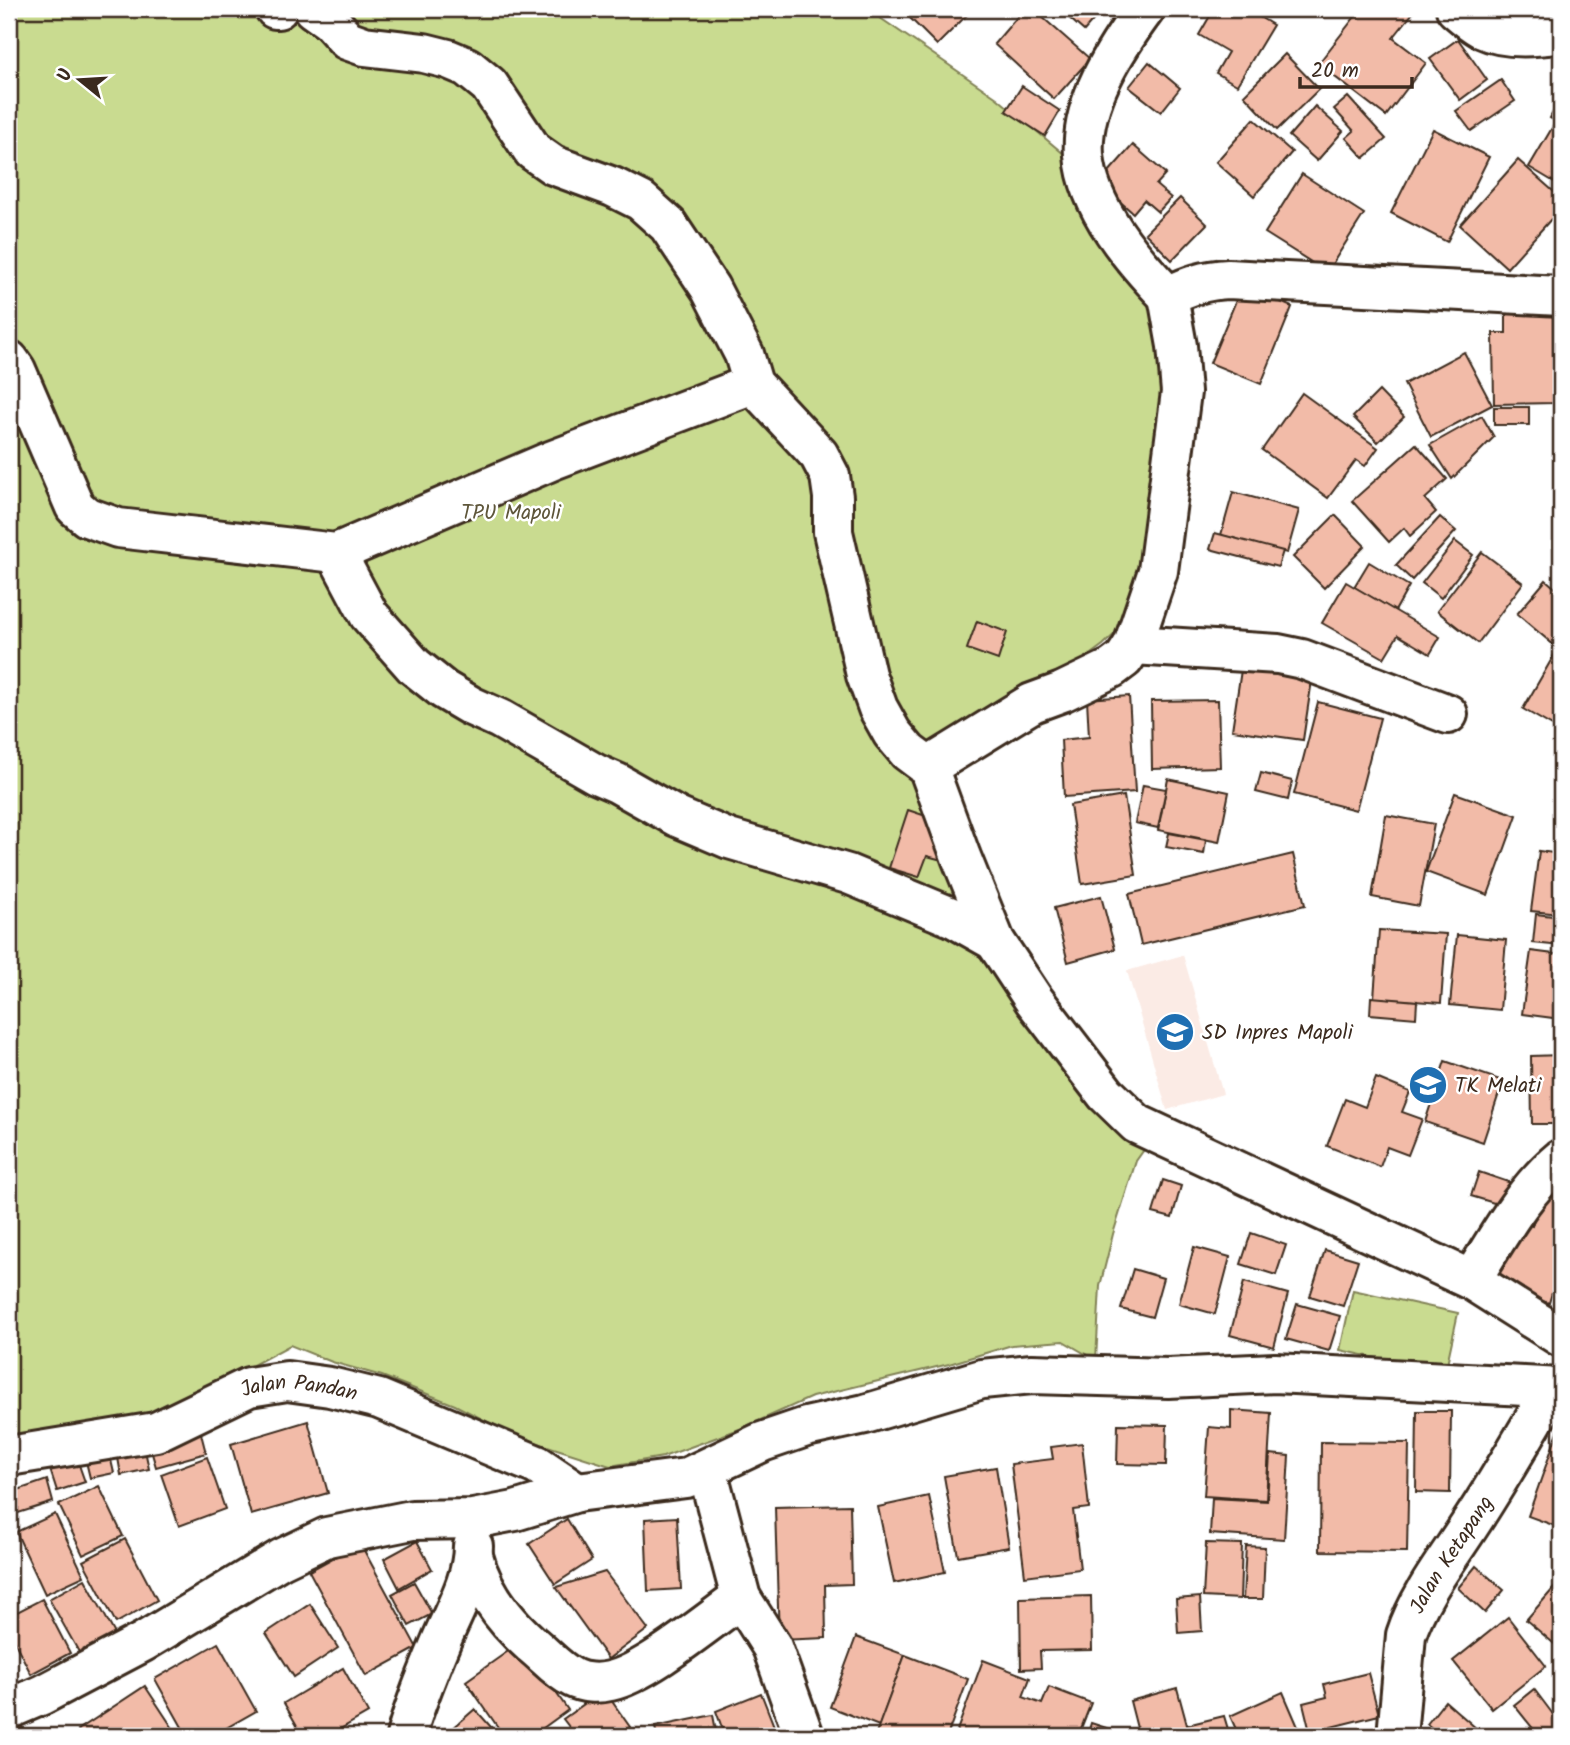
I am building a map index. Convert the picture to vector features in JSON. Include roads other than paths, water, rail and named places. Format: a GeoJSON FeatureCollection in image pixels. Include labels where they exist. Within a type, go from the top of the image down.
{"type":"FeatureCollection","features":[{"type":"Feature","properties":{"kind":"street"},"geometry":{"type":"LineString","coordinates":[[313,9],[330,21],[347,40],[363,46],[424,53],[448,59],[467,68],[489,85],[533,150],[553,165],[613,187],[640,201],[668,225],[710,288],[744,354],[753,384],[819,455],[830,476],[834,532],[866,675],[878,708],[891,733],[908,752],[928,766],[995,941],[1034,1000],[1106,1094],[1137,1124],[1471,1280],[1561,1337]]}},
{"type":"Feature","properties":{"kind":"street"},"geometry":{"type":"LineString","coordinates":[[928,766],[1032,703],[1062,692],[1112,668],[1124,659],[1133,645],[1158,571],[1181,392],[1177,346],[1168,296],[1137,264],[1096,201],[1084,155],[1087,118],[1110,59],[1145,9]]}},
{"type":"Feature","properties":{"kind":"street"},"geometry":{"type":"LineString","coordinates":[[1456,9],[1484,30],[1513,35],[1561,33]]}},
{"type":"Feature","properties":{"kind":"street"},"geometry":{"type":"LineString","coordinates":[[1168,296],[1209,280],[1228,279],[1561,296]]}},
{"type":"Feature","properties":{"kind":"street"},"geometry":{"type":"LineString","coordinates":[[9,360],[16,369],[75,507],[87,517],[118,528],[337,552],[553,460],[753,384]]}},
{"type":"Feature","properties":{"kind":"street"},"geometry":{"type":"LineString","coordinates":[[337,552],[369,615],[414,666],[444,690],[471,706],[500,719],[677,817],[729,839],[848,874],[954,918],[995,941]]}},
{"type":"Feature","properties":{"kind":"street"},"geometry":{"type":"LineString","coordinates":[[1133,645],[1278,654],[1302,659],[1448,714]]}},
{"type":"Feature","properties":{"kind":"street"},"geometry":{"type":"LineString","coordinates":[[1471,1280],[1512,1217],[1548,1169],[1561,1159]]}},
{"type":"Feature","properties":{"kind":"street"},"geometry":{"type":"LineString","coordinates":[[9,1709],[42,1695],[143,1642],[281,1559],[327,1537],[412,1520],[473,1537],[515,1511],[577,1492],[686,1478],[762,1442],[806,1427],[865,1414],[982,1379],[1032,1374],[1168,1378],[1288,1373],[1557,1388]]}},
{"type":"Feature","properties":{"kind":"street","name":"Jalan Pandan"},"geometry":{"type":"LineString","coordinates":[[9,1456],[156,1432],[249,1387],[287,1381],[330,1387],[379,1399],[537,1465],[577,1492]]}},
{"type":"Feature","properties":{"kind":"street","name":"Jalan Ketapang"},"geometry":{"type":"LineString","coordinates":[[1397,1736],[1406,1635],[1410,1624],[1421,1602],[1557,1388]]}},
{"type":"Feature","properties":{"kind":"street"},"geometry":{"type":"LineString","coordinates":[[707,1469],[741,1598],[772,1647],[804,1736]]}},
{"type":"Feature","properties":{"kind":"street"},"geometry":{"type":"LineString","coordinates":[[473,1537],[477,1571],[501,1614],[552,1663],[574,1679],[591,1683],[611,1681],[638,1669],[741,1598]]}},
{"type":"Feature","properties":{"kind":"street"},"geometry":{"type":"LineString","coordinates":[[406,1736],[437,1650],[466,1584],[473,1537]]}},
{"type":"Feature","properties":{"kind":"place","name":"SD Inpres Mapoli"},"geometry":{"type":"Point","coordinates":[1175,1032]}},
{"type":"Feature","properties":{"kind":"place","name":"TK Melati"},"geometry":{"type":"Point","coordinates":[1428,1085]}},
{"type":"Feature","properties":{"kind":"park label","name":"TPU Mapoli"},"geometry":{"type":"Point","coordinates":[511,512]}}]}
